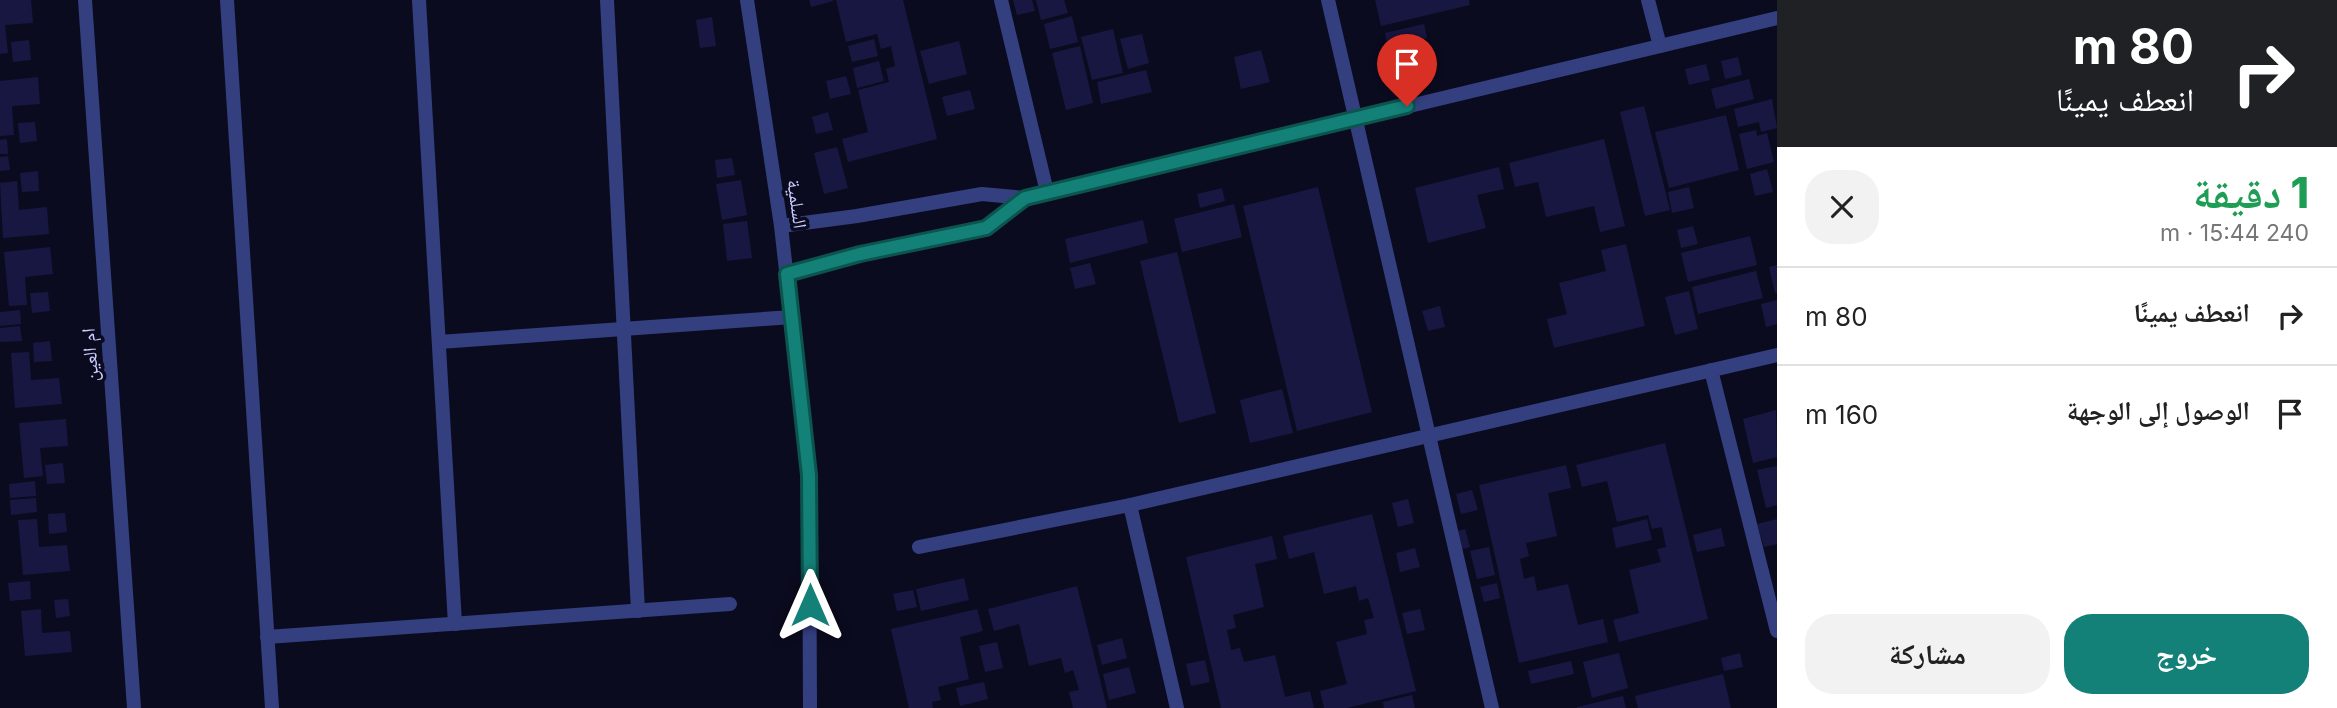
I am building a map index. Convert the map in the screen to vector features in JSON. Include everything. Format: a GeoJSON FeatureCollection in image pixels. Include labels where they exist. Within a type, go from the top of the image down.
{"type":"FeatureCollection","features":[{"type":"Feature","properties":{"kind":"street","name":"ام العين"},"geometry":{"type":"LineString","coordinates":[[85,0],[135,708]]}},
{"type":"Feature","properties":{"kind":"street"},"geometry":{"type":"LineString","coordinates":[[227,0],[272,708]]}},
{"type":"Feature","properties":{"kind":"street"},"geometry":{"type":"LineString","coordinates":[[419,0],[455,624]]}},
{"type":"Feature","properties":{"kind":"street"},"geometry":{"type":"LineString","coordinates":[[607,0],[638,611]]}},
{"type":"Feature","properties":{"kind":"street","name":"السلمية"},"geometry":{"type":"LineString","coordinates":[[747,0],[781,226],[809,475],[810,708]]}},
{"type":"Feature","properties":{"kind":"street"},"geometry":{"type":"LineString","coordinates":[[1001,0],[1048,192]]}},
{"type":"Feature","properties":{"kind":"street"},"geometry":{"type":"LineString","coordinates":[[1328,0],[1492,708]]}},
{"type":"Feature","properties":{"kind":"street"},"geometry":{"type":"LineString","coordinates":[[1648,0],[1660,46]]}},
{"type":"Feature","properties":{"kind":"street"},"geometry":{"type":"LineString","coordinates":[[781,226],[858,216],[982,194],[1025,198],[1777,18]]}},
{"type":"Feature","properties":{"kind":"street"},"geometry":{"type":"LineString","coordinates":[[787,274],[860,254],[986,228],[1025,198]]}},
{"type":"Feature","properties":{"kind":"street"},"geometry":{"type":"LineString","coordinates":[[439,342],[792,317]]}},
{"type":"Feature","properties":{"kind":"street"},"geometry":{"type":"LineString","coordinates":[[919,547],[1130,505],[1777,355]]}},
{"type":"Feature","properties":{"kind":"street"},"geometry":{"type":"LineString","coordinates":[[1711,370],[1777,631]]}},
{"type":"Feature","properties":{"kind":"street"},"geometry":{"type":"LineString","coordinates":[[1130,505],[1177,708]]}},
{"type":"Feature","properties":{"kind":"street"},"geometry":{"type":"LineString","coordinates":[[267,637],[730,604]]}},
{"type":"Feature","properties":{"kind":"building"},"geometry":{"type":"Polygon","coordinates":[[[0,0],[31,0],[33,23],[5,25],[8,53],[0,54],[0,0]]]}},
{"type":"Feature","properties":{"kind":"building"},"geometry":{"type":"Polygon","coordinates":[[[809,0],[833,0],[833,1],[811,7],[809,0]]]}},
{"type":"Feature","properties":{"kind":"building"},"geometry":{"type":"Polygon","coordinates":[[[836,0],[903,0],[937,139],[848,162],[842,139],[868,132],[858,90],[889,82],[886,69],[895,66],[891,46],[881,49],[877,34],[846,42],[836,0]]]}},
{"type":"Feature","properties":{"kind":"building"},"geometry":{"type":"Polygon","coordinates":[[[1013,0],[1032,0],[1035,11],[1017,15],[1013,0]]]}},
{"type":"Feature","properties":{"kind":"building"},"geometry":{"type":"Polygon","coordinates":[[[1036,0],[1064,0],[1068,13],[1041,20],[1036,0]]]}},
{"type":"Feature","properties":{"kind":"building"},"geometry":{"type":"Polygon","coordinates":[[[1375,0],[1469,0],[1470,5],[1381,26],[1375,0]]]}},
{"type":"Feature","properties":{"kind":"building"},"geometry":{"type":"Polygon","coordinates":[[[1072,16],[1078,42],[1050,49],[1044,24],[1072,16]]]}},
{"type":"Feature","properties":{"kind":"building"},"geometry":{"type":"Polygon","coordinates":[[[712,17],[716,46],[700,48],[696,20],[712,17]]]}},
{"type":"Feature","properties":{"kind":"building"},"geometry":{"type":"Polygon","coordinates":[[[1424,24],[1427,38],[1388,48],[1385,33],[1424,24]]]}},
{"type":"Feature","properties":{"kind":"building"},"geometry":{"type":"Polygon","coordinates":[[[1113,29],[1123,73],[1092,80],[1081,37],[1113,29]]]}},
{"type":"Feature","properties":{"kind":"building"},"geometry":{"type":"Polygon","coordinates":[[[1142,34],[1149,63],[1128,69],[1120,39],[1142,34]]]}},
{"type":"Feature","properties":{"kind":"building"},"geometry":{"type":"Polygon","coordinates":[[[874,39],[878,56],[852,62],[848,46],[874,39]]]}},
{"type":"Feature","properties":{"kind":"building"},"geometry":{"type":"Polygon","coordinates":[[[29,40],[31,60],[13,62],[11,42],[29,40]]]}},
{"type":"Feature","properties":{"kind":"building"},"geometry":{"type":"Polygon","coordinates":[[[959,41],[967,74],[929,84],[920,51],[959,41]]]}},
{"type":"Feature","properties":{"kind":"building"},"geometry":{"type":"Polygon","coordinates":[[[1080,46],[1093,103],[1066,110],[1052,53],[1080,46]]]}},
{"type":"Feature","properties":{"kind":"building"},"geometry":{"type":"Polygon","coordinates":[[[1261,50],[1270,82],[1241,89],[1234,57],[1261,50]]]}},
{"type":"Feature","properties":{"kind":"building"},"geometry":{"type":"Polygon","coordinates":[[[1738,57],[1742,75],[1725,79],[1721,61],[1738,57]]]}},
{"type":"Feature","properties":{"kind":"building"},"geometry":{"type":"Polygon","coordinates":[[[879,61],[884,81],[857,88],[853,68],[879,61]]]}},
{"type":"Feature","properties":{"kind":"building"},"geometry":{"type":"Polygon","coordinates":[[[1706,64],[1710,80],[1689,85],[1685,69],[1706,64]]]}},
{"type":"Feature","properties":{"kind":"building"},"geometry":{"type":"Polygon","coordinates":[[[1146,70],[1152,92],[1101,104],[1097,82],[1146,70]]]}},
{"type":"Feature","properties":{"kind":"building"},"geometry":{"type":"Polygon","coordinates":[[[846,76],[851,94],[830,99],[826,81],[846,76]]]}},
{"type":"Feature","properties":{"kind":"building"},"geometry":{"type":"Polygon","coordinates":[[[38,77],[40,104],[12,106],[14,135],[0,136],[0,81],[38,77]]]}},
{"type":"Feature","properties":{"kind":"building"},"geometry":{"type":"Polygon","coordinates":[[[1749,79],[1754,99],[1716,109],[1711,89],[1749,79]]]}},
{"type":"Feature","properties":{"kind":"building"},"geometry":{"type":"Polygon","coordinates":[[[970,90],[975,109],[947,116],[942,97],[970,90]]]}},
{"type":"Feature","properties":{"kind":"building"},"geometry":{"type":"Polygon","coordinates":[[[1772,99],[1777,128],[1761,132],[1759,122],[1738,127],[1734,109],[1772,99]]]}},
{"type":"Feature","properties":{"kind":"building"},"geometry":{"type":"Polygon","coordinates":[[[1644,106],[1670,210],[1645,216],[1620,112],[1644,106]]]}},
{"type":"Feature","properties":{"kind":"building"},"geometry":{"type":"Polygon","coordinates":[[[828,112],[833,130],[816,134],[812,117],[828,112]]]}},
{"type":"Feature","properties":{"kind":"building"},"geometry":{"type":"Polygon","coordinates":[[[1726,115],[1739,170],[1669,188],[1655,132],[1726,115]]]}},
{"type":"Feature","properties":{"kind":"building"},"geometry":{"type":"Polygon","coordinates":[[[35,122],[37,141],[20,143],[18,123],[35,122]]]}},
{"type":"Feature","properties":{"kind":"building"},"geometry":{"type":"Polygon","coordinates":[[[1756,130],[1757,136],[1767,133],[1774,162],[1747,169],[1739,134],[1756,130]]]}},
{"type":"Feature","properties":{"kind":"building"},"geometry":{"type":"Polygon","coordinates":[[[7,139],[8,154],[0,154],[0,140],[7,139]]]}},
{"type":"Feature","properties":{"kind":"building"},"geometry":{"type":"Polygon","coordinates":[[[1604,139],[1625,226],[1600,232],[1594,206],[1546,217],[1538,182],[1515,187],[1509,163],[1604,139]]]}},
{"type":"Feature","properties":{"kind":"building"},"geometry":{"type":"Polygon","coordinates":[[[837,147],[848,188],[824,194],[814,153],[837,147]]]}},
{"type":"Feature","properties":{"kind":"building"},"geometry":{"type":"Polygon","coordinates":[[[8,156],[10,170],[0,171],[0,157],[8,156]]]}},
{"type":"Feature","properties":{"kind":"building"},"geometry":{"type":"Polygon","coordinates":[[[732,158],[735,175],[717,178],[715,160],[732,158]]]}},
{"type":"Feature","properties":{"kind":"building"},"geometry":{"type":"Polygon","coordinates":[[[1499,167],[1504,189],[1477,195],[1486,228],[1428,243],[1415,188],[1499,167]]]}},
{"type":"Feature","properties":{"kind":"building"},"geometry":{"type":"Polygon","coordinates":[[[1767,169],[1773,192],[1755,196],[1750,174],[1767,169]]]}},
{"type":"Feature","properties":{"kind":"building"},"geometry":{"type":"Polygon","coordinates":[[[38,171],[39,191],[22,192],[20,173],[38,171]]]}},
{"type":"Feature","properties":{"kind":"building"},"geometry":{"type":"Polygon","coordinates":[[[741,180],[747,215],[722,220],[716,184],[741,180]]]}},
{"type":"Feature","properties":{"kind":"building"},"geometry":{"type":"Polygon","coordinates":[[[17,181],[19,210],[47,207],[49,234],[3,238],[0,183],[17,181]]]}},
{"type":"Feature","properties":{"kind":"building"},"geometry":{"type":"Polygon","coordinates":[[[1318,187],[1372,412],[1297,431],[1243,206],[1318,187]]]}},
{"type":"Feature","properties":{"kind":"building"},"geometry":{"type":"Polygon","coordinates":[[[1689,187],[1694,208],[1672,213],[1668,192],[1689,187]]]}},
{"type":"Feature","properties":{"kind":"building"},"geometry":{"type":"Polygon","coordinates":[[[1222,188],[1225,201],[1200,208],[1197,194],[1222,188]]]}},
{"type":"Feature","properties":{"kind":"building"},"geometry":{"type":"Polygon","coordinates":[[[1234,204],[1242,237],[1182,252],[1174,219],[1234,204]]]}},
{"type":"Feature","properties":{"kind":"building"},"geometry":{"type":"Polygon","coordinates":[[[1143,220],[1148,243],[1070,263],[1065,239],[1143,220]]]}},
{"type":"Feature","properties":{"kind":"building"},"geometry":{"type":"Polygon","coordinates":[[[747,221],[752,258],[727,261],[723,224],[747,221]]]}},
{"type":"Feature","properties":{"kind":"building"},"geometry":{"type":"Polygon","coordinates":[[[1693,226],[1698,244],[1681,248],[1677,230],[1693,226]]]}},
{"type":"Feature","properties":{"kind":"building"},"geometry":{"type":"Polygon","coordinates":[[[1750,236],[1757,265],[1688,282],[1681,253],[1750,236]]]}},
{"type":"Feature","properties":{"kind":"building"},"geometry":{"type":"Polygon","coordinates":[[[1626,244],[1645,326],[1554,348],[1547,319],[1567,314],[1559,283],[1606,271],[1601,250],[1626,244]]]}},
{"type":"Feature","properties":{"kind":"building"},"geometry":{"type":"Polygon","coordinates":[[[50,247],[53,274],[25,277],[27,305],[9,306],[4,252],[50,247]]]}},
{"type":"Feature","properties":{"kind":"building"},"geometry":{"type":"Polygon","coordinates":[[[1177,252],[1216,413],[1179,423],[1140,261],[1177,252]]]}},
{"type":"Feature","properties":{"kind":"building"},"geometry":{"type":"Polygon","coordinates":[[[1090,263],[1096,284],[1075,289],[1070,268],[1090,263]]]}},
{"type":"Feature","properties":{"kind":"building"},"geometry":{"type":"Polygon","coordinates":[[[1777,265],[1777,293],[1775,293],[1769,267],[1777,265]]]}},
{"type":"Feature","properties":{"kind":"building"},"geometry":{"type":"Polygon","coordinates":[[[1756,271],[1763,298],[1698,314],[1692,287],[1756,271]]]}},
{"type":"Feature","properties":{"kind":"building"},"geometry":{"type":"Polygon","coordinates":[[[1689,291],[1698,329],[1675,335],[1665,297],[1689,291]]]}},
{"type":"Feature","properties":{"kind":"building"},"geometry":{"type":"Polygon","coordinates":[[[48,292],[50,311],[32,313],[30,293],[48,292]]]}},
{"type":"Feature","properties":{"kind":"building"},"geometry":{"type":"Polygon","coordinates":[[[1777,300],[1777,324],[1766,327],[1761,304],[1777,300]]]}},
{"type":"Feature","properties":{"kind":"building"},"geometry":{"type":"Polygon","coordinates":[[[1440,306],[1445,327],[1428,331],[1422,311],[1440,306]]]}},
{"type":"Feature","properties":{"kind":"building"},"geometry":{"type":"Polygon","coordinates":[[[20,310],[21,324],[0,326],[0,312],[20,310]]]}},
{"type":"Feature","properties":{"kind":"building"},"geometry":{"type":"Polygon","coordinates":[[[20,326],[22,341],[0,342],[0,328],[20,326]]]}},
{"type":"Feature","properties":{"kind":"building"},"geometry":{"type":"Polygon","coordinates":[[[50,341],[52,361],[34,362],[33,343],[50,341]]]}},
{"type":"Feature","properties":{"kind":"building"},"geometry":{"type":"Polygon","coordinates":[[[29,352],[31,380],[59,378],[62,404],[15,408],[11,353],[29,352]]]}},
{"type":"Feature","properties":{"kind":"building"},"geometry":{"type":"Polygon","coordinates":[[[1282,389],[1293,433],[1250,443],[1240,400],[1282,389]]]}},
{"type":"Feature","properties":{"kind":"building"},"geometry":{"type":"Polygon","coordinates":[[[1776,410],[1777,457],[1753,463],[1743,419],[1776,410]]]}},
{"type":"Feature","properties":{"kind":"building"},"geometry":{"type":"Polygon","coordinates":[[[66,419],[68,446],[40,448],[43,476],[24,478],[19,423],[66,419]]]}},
{"type":"Feature","properties":{"kind":"building"},"geometry":{"type":"Polygon","coordinates":[[[1665,443],[1708,619],[1619,642],[1613,620],[1639,613],[1629,570],[1661,562],[1657,549],[1666,547],[1662,527],[1652,529],[1648,515],[1617,522],[1607,481],[1582,487],[1576,465],[1665,443]]]}},
{"type":"Feature","properties":{"kind":"building"},"geometry":{"type":"Polygon","coordinates":[[[63,463],[65,483],[47,484],[45,465],[63,463]]]}},
{"type":"Feature","properties":{"kind":"building"},"geometry":{"type":"Polygon","coordinates":[[[1566,465],[1571,488],[1548,493],[1557,536],[1526,543],[1529,556],[1520,559],[1524,579],[1534,576],[1537,591],[1568,584],[1578,625],[1603,619],[1608,642],[1519,663],[1479,485],[1566,465]]]}},
{"type":"Feature","properties":{"kind":"building"},"geometry":{"type":"Polygon","coordinates":[[[1777,466],[1777,505],[1766,508],[1757,470],[1777,466]]]}},
{"type":"Feature","properties":{"kind":"building"},"geometry":{"type":"Polygon","coordinates":[[[35,481],[36,496],[10,498],[9,484],[35,481]]]}},
{"type":"Feature","properties":{"kind":"building"},"geometry":{"type":"Polygon","coordinates":[[[1472,490],[1478,510],[1461,514],[1456,494],[1472,490]]]}},
{"type":"Feature","properties":{"kind":"building"},"geometry":{"type":"Polygon","coordinates":[[[36,498],[37,512],[11,515],[10,500],[36,498]]]}},
{"type":"Feature","properties":{"kind":"building"},"geometry":{"type":"Polygon","coordinates":[[[1408,499],[1414,523],[1398,527],[1392,503],[1408,499]]]}},
{"type":"Feature","properties":{"kind":"building"},"geometry":{"type":"Polygon","coordinates":[[[65,513],[67,532],[49,534],[48,514],[65,513]]]}},
{"type":"Feature","properties":{"kind":"building"},"geometry":{"type":"Polygon","coordinates":[[[1372,514],[1416,691],[1347,708],[1324,708],[1320,691],[1347,684],[1336,642],[1367,634],[1364,620],[1374,618],[1368,598],[1359,601],[1356,586],[1324,594],[1314,552],[1289,559],[1283,536],[1372,514]]]}},
{"type":"Feature","properties":{"kind":"building"},"geometry":{"type":"Polygon","coordinates":[[[37,519],[39,547],[67,545],[70,571],[23,575],[18,520],[37,519]]]}},
{"type":"Feature","properties":{"kind":"building"},"geometry":{"type":"Polygon","coordinates":[[[1647,519],[1652,540],[1616,548],[1612,528],[1647,519]]]}},
{"type":"Feature","properties":{"kind":"building"},"geometry":{"type":"Polygon","coordinates":[[[1777,519],[1777,544],[1764,547],[1757,524],[1777,519]]]}},
{"type":"Feature","properties":{"kind":"building"},"geometry":{"type":"Polygon","coordinates":[[[1721,528],[1725,546],[1697,552],[1693,535],[1721,528]]]}},
{"type":"Feature","properties":{"kind":"building"},"geometry":{"type":"Polygon","coordinates":[[[1465,529],[1470,547],[1456,551],[1451,533],[1465,529]]]}},
{"type":"Feature","properties":{"kind":"building"},"geometry":{"type":"Polygon","coordinates":[[[1272,536],[1277,559],[1255,564],[1264,607],[1233,615],[1236,628],[1227,630],[1231,650],[1240,648],[1244,662],[1275,655],[1285,697],[1310,691],[1314,708],[1221,708],[1186,557],[1272,536]]]}},
{"type":"Feature","properties":{"kind":"building"},"geometry":{"type":"Polygon","coordinates":[[[1489,547],[1495,575],[1477,579],[1470,551],[1489,547]]]}},
{"type":"Feature","properties":{"kind":"building"},"geometry":{"type":"Polygon","coordinates":[[[1415,548],[1420,567],[1400,572],[1396,553],[1415,548]]]}},
{"type":"Feature","properties":{"kind":"building"},"geometry":{"type":"Polygon","coordinates":[[[964,578],[969,600],[921,611],[916,589],[964,578]]]}},
{"type":"Feature","properties":{"kind":"building"},"geometry":{"type":"Polygon","coordinates":[[[30,581],[31,599],[10,601],[8,583],[30,581]]]}},
{"type":"Feature","properties":{"kind":"building"},"geometry":{"type":"Polygon","coordinates":[[[1497,583],[1500,598],[1484,602],[1480,587],[1497,583]]]}},
{"type":"Feature","properties":{"kind":"building"},"geometry":{"type":"Polygon","coordinates":[[[1077,586],[1107,708],[1073,708],[1069,692],[1079,690],[1073,670],[1065,673],[1061,658],[1029,666],[1019,624],[994,631],[988,609],[1077,586]]]}},
{"type":"Feature","properties":{"kind":"building"},"geometry":{"type":"Polygon","coordinates":[[[913,590],[917,607],[897,611],[893,594],[913,590]]]}},
{"type":"Feature","properties":{"kind":"building"},"geometry":{"type":"Polygon","coordinates":[[[68,599],[70,616],[56,618],[54,600],[68,599]]]}},
{"type":"Feature","properties":{"kind":"building"},"geometry":{"type":"Polygon","coordinates":[[[41,609],[42,633],[70,631],[72,652],[25,656],[21,611],[41,609]]]}},
{"type":"Feature","properties":{"kind":"building"},"geometry":{"type":"Polygon","coordinates":[[[977,609],[983,631],[960,637],[969,679],[938,687],[941,700],[932,702],[933,708],[909,708],[891,629],[977,609]]]}},
{"type":"Feature","properties":{"kind":"building"},"geometry":{"type":"Polygon","coordinates":[[[1420,609],[1425,630],[1407,634],[1402,613],[1420,609]]]}},
{"type":"Feature","properties":{"kind":"building"},"geometry":{"type":"Polygon","coordinates":[[[1122,638],[1127,658],[1102,665],[1097,645],[1122,638]]]}},
{"type":"Feature","properties":{"kind":"building"},"geometry":{"type":"Polygon","coordinates":[[[997,642],[1003,668],[985,672],[979,646],[997,642]]]}},
{"type":"Feature","properties":{"kind":"building"},"geometry":{"type":"Polygon","coordinates":[[[1619,653],[1628,688],[1592,698],[1583,662],[1619,653]]]}},
{"type":"Feature","properties":{"kind":"building"},"geometry":{"type":"Polygon","coordinates":[[[1740,653],[1743,667],[1724,671],[1721,658],[1740,653]]]}},
{"type":"Feature","properties":{"kind":"building"},"geometry":{"type":"Polygon","coordinates":[[[1205,660],[1210,682],[1191,686],[1186,664],[1205,660]]]}},
{"type":"Feature","properties":{"kind":"building"},"geometry":{"type":"Polygon","coordinates":[[[1571,661],[1574,674],[1531,684],[1528,671],[1571,661]]]}},
{"type":"Feature","properties":{"kind":"building"},"geometry":{"type":"Polygon","coordinates":[[[1129,667],[1136,693],[1109,700],[1103,674],[1129,667]]]}},
{"type":"Feature","properties":{"kind":"building"},"geometry":{"type":"Polygon","coordinates":[[[1723,674],[1731,708],[1638,708],[1635,696],[1723,674]]]}},
{"type":"Feature","properties":{"kind":"building"},"geometry":{"type":"Polygon","coordinates":[[[984,682],[988,699],[960,706],[956,688],[984,682]]]}},
{"type":"Feature","properties":{"kind":"building"},"geometry":{"type":"Polygon","coordinates":[[[1412,695],[1415,708],[1384,708],[1383,702],[1412,695]]]}},
{"type":"Feature","properties":{"kind":"building"},"geometry":{"type":"Polygon","coordinates":[[[1623,696],[1626,708],[1577,708],[1577,707],[1623,696]]]}},
{"type":"Feature","properties":{"kind":"route"},"geometry":{"type":"LineString","coordinates":[[810,605],[809,475],[787,274],[860,254],[986,228],[1025,198],[1407,106]]}}]}
